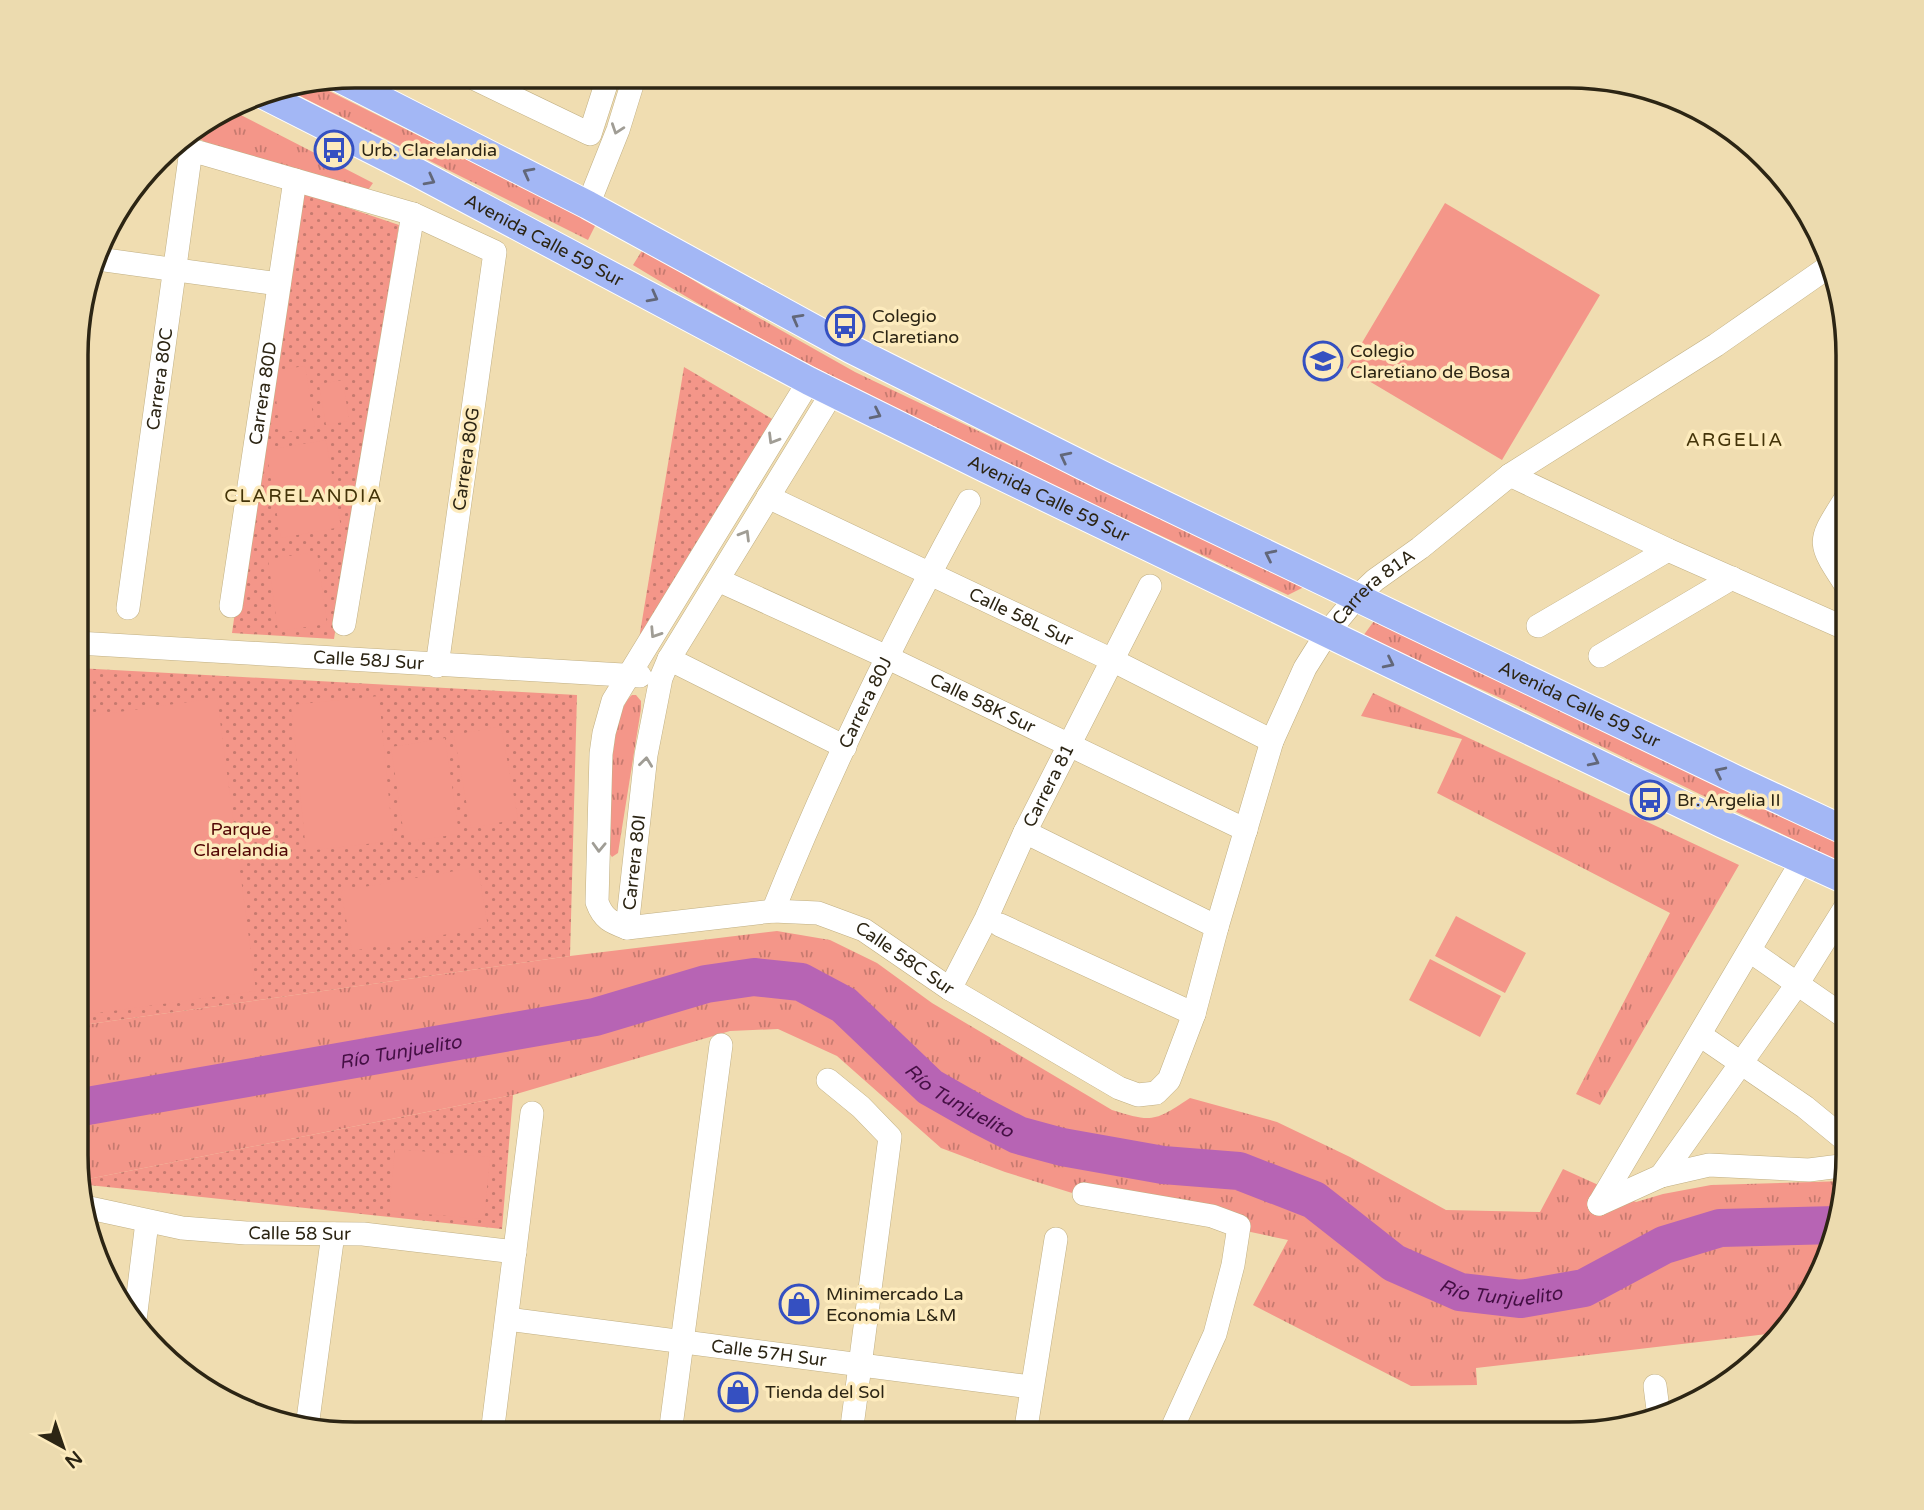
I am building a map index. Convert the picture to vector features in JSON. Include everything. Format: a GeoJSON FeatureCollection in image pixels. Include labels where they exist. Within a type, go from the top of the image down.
{"type":"FeatureCollection","features":[{"type":"Feature","properties":{"kind":"main road","name":"Avenida Calle 59 Sur"},"geometry":{"type":"LineString","coordinates":[[359,88],[588,205],[863,355],[1102,475],[1836,826]]}},
{"type":"Feature","properties":{"kind":"main road","name":"Avenida Calle 59 Sur"},"geometry":{"type":"LineString","coordinates":[[274,100],[418,173],[820,386],[1327,633],[1836,876]]}},
{"type":"Feature","properties":{"kind":"street"},"geometry":{"type":"LineString","coordinates":[[513,88],[590,134],[605,88]]}},
{"type":"Feature","properties":{"kind":"street"},"geometry":{"type":"LineString","coordinates":[[588,205],[618,130],[631,88]]}},
{"type":"Feature","properties":{"kind":"street","name":"Carrera 80C"},"geometry":{"type":"LineString","coordinates":[[128,608],[191,150],[295,180]]}},
{"type":"Feature","properties":{"kind":"street"},"geometry":{"type":"LineString","coordinates":[[295,180],[413,214],[344,624]]}},
{"type":"Feature","properties":{"kind":"street","name":"Carrera 80D"},"geometry":{"type":"LineString","coordinates":[[231,606],[295,180]]}},
{"type":"Feature","properties":{"kind":"street","name":"Carrera 80G"},"geometry":{"type":"LineString","coordinates":[[413,214],[495,252],[437,666]]}},
{"type":"Feature","properties":{"kind":"street"},"geometry":{"type":"LineString","coordinates":[[105,260],[279,284]]}},
{"type":"Feature","properties":{"kind":"street","name":"Carrera 81A"},"geometry":{"type":"LineString","coordinates":[[1156,1093],[1169,1080],[1194,1014],[1272,741],[1296,684],[1327,633],[1375,580],[1420,548],[1510,475],[1716,345],[1823,271]]}},
{"type":"Feature","properties":{"kind":"street","name":"Carrera 80I"},"geometry":{"type":"LineString","coordinates":[[820,386],[768,497],[665,668],[646,755],[627,928],[601,915],[597,902],[604,733],[613,701],[820,386]]}},
{"type":"Feature","properties":{"kind":"street"},"geometry":{"type":"LineString","coordinates":[[1510,475],[1668,550],[1836,624]]}},
{"type":"Feature","properties":{"kind":"street","name":"Calle 58L Sur"},"geometry":{"type":"LineString","coordinates":[[768,497],[1112,660],[1272,741]]}},
{"type":"Feature","properties":{"kind":"street","name":"Carrera 80J"},"geometry":{"type":"LineString","coordinates":[[773,911],[802,839],[887,658],[969,501]]}},
{"type":"Feature","properties":{"kind":"street"},"geometry":{"type":"LineString","coordinates":[[1836,514],[1825,531],[1822,543],[1836,570]]}},
{"type":"Feature","properties":{"kind":"street"},"geometry":{"type":"LineString","coordinates":[[1538,626],[1668,550]]}},
{"type":"Feature","properties":{"kind":"street"},"geometry":{"type":"LineString","coordinates":[[1600,656],[1732,578]]}},
{"type":"Feature","properties":{"kind":"street","name":"Calle 58K Sur"},"geometry":{"type":"LineString","coordinates":[[718,580],[1247,830]]}},
{"type":"Feature","properties":{"kind":"street","name":"Carrera 81"},"geometry":{"type":"LineString","coordinates":[[950,989],[986,919],[1025,832],[1150,586]]}},
{"type":"Feature","properties":{"kind":"street","name":"Calle 58J Sur"},"geometry":{"type":"LineString","coordinates":[[88,644],[627,676],[665,668],[845,747]]}},
{"type":"Feature","properties":{"kind":"street"},"geometry":{"type":"LineString","coordinates":[[1025,832],[1217,927]]}},
{"type":"Feature","properties":{"kind":"street"},"geometry":{"type":"LineString","coordinates":[[1802,861],[1599,1204],[1661,1176],[1709,1165],[1810,1170],[1836,1167]]}},
{"type":"Feature","properties":{"kind":"street","name":"Calle 58C Sur"},"geometry":{"type":"LineString","coordinates":[[627,928],[773,911],[818,913],[864,930],[950,989],[1119,1088],[1138,1096],[1156,1093]]}},
{"type":"Feature","properties":{"kind":"street"},"geometry":{"type":"LineString","coordinates":[[1661,1176],[1743,1063],[1836,922]]}},
{"type":"Feature","properties":{"kind":"street"},"geometry":{"type":"LineString","coordinates":[[1000,925],[1194,1014]]}},
{"type":"Feature","properties":{"kind":"street"},"geometry":{"type":"LineString","coordinates":[[1750,951],[1836,1010]]}},
{"type":"Feature","properties":{"kind":"street"},"geometry":{"type":"LineString","coordinates":[[1700,1035],[1743,1063],[1836,1133]]}},
{"type":"Feature","properties":{"kind":"street"},"geometry":{"type":"LineString","coordinates":[[672,1422],[721,1045]]}},
{"type":"Feature","properties":{"kind":"street"},"geometry":{"type":"LineString","coordinates":[[828,1080],[861,1107],[890,1137],[853,1422]]}},
{"type":"Feature","properties":{"kind":"street"},"geometry":{"type":"LineString","coordinates":[[494,1422],[532,1113]]}},
{"type":"Feature","properties":{"kind":"street"},"geometry":{"type":"LineString","coordinates":[[1084,1194],[1212,1216],[1239,1226],[1233,1265],[1215,1334],[1175,1422]]}},
{"type":"Feature","properties":{"kind":"street","name":"Calle 58 Sur"},"geometry":{"type":"LineString","coordinates":[[93,1208],[182,1228],[246,1234],[363,1234],[515,1252]]}},
{"type":"Feature","properties":{"kind":"street"},"geometry":{"type":"LineString","coordinates":[[136,1309],[147,1222]]}},
{"type":"Feature","properties":{"kind":"street"},"geometry":{"type":"LineString","coordinates":[[308,1418],[333,1234]]}},
{"type":"Feature","properties":{"kind":"street"},"geometry":{"type":"LineString","coordinates":[[1027,1422],[1056,1239]]}},
{"type":"Feature","properties":{"kind":"street","name":"Calle 57H Sur"},"geometry":{"type":"LineString","coordinates":[[507,1319],[1031,1387]]}},
{"type":"Feature","properties":{"kind":"street"},"geometry":{"type":"LineString","coordinates":[[1655,1386],[1658,1407]]}},
{"type":"Feature","properties":{"kind":"green space"},"geometry":{"type":"Polygon","coordinates":[[[326,89],[596,224],[588,240],[297,94],[326,89]]]}},
{"type":"Feature","properties":{"kind":"green space"},"geometry":{"type":"Polygon","coordinates":[[[239,114],[373,183],[366,193],[198,138],[239,114]]]}},
{"type":"Feature","properties":{"kind":"green space"},"geometry":{"type":"Polygon","coordinates":[[[295,190],[399,225],[334,639],[232,633],[295,190]]]}},
{"type":"Feature","properties":{"kind":"green space"},"geometry":{"type":"Polygon","coordinates":[[[1445,203],[1600,295],[1502,460],[1347,368],[1445,203]]]}},
{"type":"Feature","properties":{"kind":"green space"},"geometry":{"type":"Polygon","coordinates":[[[643,249],[706,288],[855,372],[1304,587],[1288,595],[874,398],[792,356],[633,265],[643,249]]]}},
{"type":"Feature","properties":{"kind":"green space"},"geometry":{"type":"Polygon","coordinates":[[[305,366],[315,427],[281,433],[272,371],[305,366]]]}},
{"type":"Feature","properties":{"kind":"green space"},"geometry":{"type":"Polygon","coordinates":[[[684,367],[774,420],[638,645],[684,367]]]}},
{"type":"Feature","properties":{"kind":"green space"},"geometry":{"type":"Polygon","coordinates":[[[343,380],[349,421],[326,425],[319,384],[343,380]]]}},
{"type":"Feature","properties":{"kind":"green space"},"geometry":{"type":"Polygon","coordinates":[[[326,440],[341,527],[281,538],[266,450],[326,440]]]}},
{"type":"Feature","properties":{"kind":"green space"},"geometry":{"type":"Polygon","coordinates":[[[317,552],[327,624],[278,631],[268,559],[317,552]]]}},
{"type":"Feature","properties":{"kind":"green space"},"geometry":{"type":"Polygon","coordinates":[[[1374,621],[1836,838],[1836,860],[1516,705],[1363,636],[1374,621]]]}},
{"type":"Feature","properties":{"kind":"green space","name":"Parque Clarelandia"},"geometry":{"type":"Polygon","coordinates":[[[88,669],[577,695],[570,956],[88,1024],[88,669]]]}},
{"type":"Feature","properties":{"kind":"green space"},"geometry":{"type":"Polygon","coordinates":[[[1373,693],[1739,865],[1600,1105],[1576,1094],[1670,913],[1437,793],[1462,739],[1361,716],[1373,693]]]}},
{"type":"Feature","properties":{"kind":"green space"},"geometry":{"type":"Polygon","coordinates":[[[632,695],[636,695],[641,701],[641,709],[618,853],[612,857],[609,853],[614,745],[624,706],[632,695]]]}},
{"type":"Feature","properties":{"kind":"green space"},"geometry":{"type":"Polygon","coordinates":[[[379,696],[393,841],[306,851],[291,705],[379,696]]]}},
{"type":"Feature","properties":{"kind":"green space"},"geometry":{"type":"Polygon","coordinates":[[[217,698],[256,991],[88,1014],[88,716],[217,698]]]}},
{"type":"Feature","properties":{"kind":"green space"},"geometry":{"type":"Polygon","coordinates":[[[501,726],[518,819],[471,828],[454,735],[501,726]]]}},
{"type":"Feature","properties":{"kind":"green space"},"geometry":{"type":"Polygon","coordinates":[[[445,738],[459,834],[405,842],[391,747],[445,738]]]}},
{"type":"Feature","properties":{"kind":"green space"},"geometry":{"type":"Polygon","coordinates":[[[478,867],[488,927],[352,951],[341,891],[478,867]]]}},
{"type":"Feature","properties":{"kind":"green space"},"geometry":{"type":"Polygon","coordinates":[[[1456,916],[1526,953],[1505,993],[1435,956],[1456,916]]]}},
{"type":"Feature","properties":{"kind":"green space"},"geometry":{"type":"Polygon","coordinates":[[[777,931],[830,940],[877,963],[932,1003],[1112,1110],[1153,1118],[1190,1098],[1277,1122],[1350,1157],[1446,1210],[1540,1212],[1563,1169],[1636,1202],[1711,1185],[1835,1181],[1831,1208],[1809,1274],[1792,1304],[1768,1334],[1476,1368],[1477,1385],[1411,1386],[1253,1305],[1288,1240],[1085,1197],[1005,1172],[941,1148],[837,1056],[778,1029],[730,1031],[513,1095],[89,1179],[88,1024],[570,956],[777,931]]]}},
{"type":"Feature","properties":{"kind":"green space"},"geometry":{"type":"Polygon","coordinates":[[[1430,959],[1501,996],[1480,1037],[1409,1000],[1430,959]]]}},
{"type":"Feature","properties":{"kind":"green space"},"geometry":{"type":"Polygon","coordinates":[[[513,1095],[502,1229],[89,1185],[89,1179],[513,1095]]]}},
{"type":"Feature","properties":{"kind":"green space"},"geometry":{"type":"Polygon","coordinates":[[[395,1149],[490,1157],[484,1219],[389,1211],[395,1149]]]}},
{"type":"Feature","properties":{"kind":"waterway","name":"Río Tunjuelito"},"geometry":{"type":"LineString","coordinates":[[88,1106],[595,1017],[706,984],[754,977],[801,982],[844,1005],[930,1087],[1018,1135],[1062,1147],[1163,1165],[1239,1171],[1314,1200],[1394,1263],[1460,1292],[1521,1299],[1584,1288],[1664,1245],[1720,1228],[1827,1225]]}},
{"type":"Feature","properties":{"kind":"place","name":"Urb. Clarelandia"},"geometry":{"type":"Point","coordinates":[334,150]}},
{"type":"Feature","properties":{"kind":"place","name":"Colegio Claretiano"},"geometry":{"type":"Point","coordinates":[845,326]}},
{"type":"Feature","properties":{"kind":"place","name":"Colegio Claretiano de Bosa"},"geometry":{"type":"Point","coordinates":[1323,361]}},
{"type":"Feature","properties":{"kind":"place","name":"Br. Argelia II"},"geometry":{"type":"Point","coordinates":[1650,800]}},
{"type":"Feature","properties":{"kind":"place","name":"Minimercado La Economia L&M"},"geometry":{"type":"Point","coordinates":[799,1304]}},
{"type":"Feature","properties":{"kind":"place","name":"Tienda del Sol"},"geometry":{"type":"Point","coordinates":[738,1392]}},
{"type":"Feature","properties":{"kind":"district","name":"ARGELIA"},"geometry":{"type":"Point","coordinates":[1735,439]}},
{"type":"Feature","properties":{"kind":"district","name":"CLARELANDIA"},"geometry":{"type":"Point","coordinates":[304,495]}}]}
